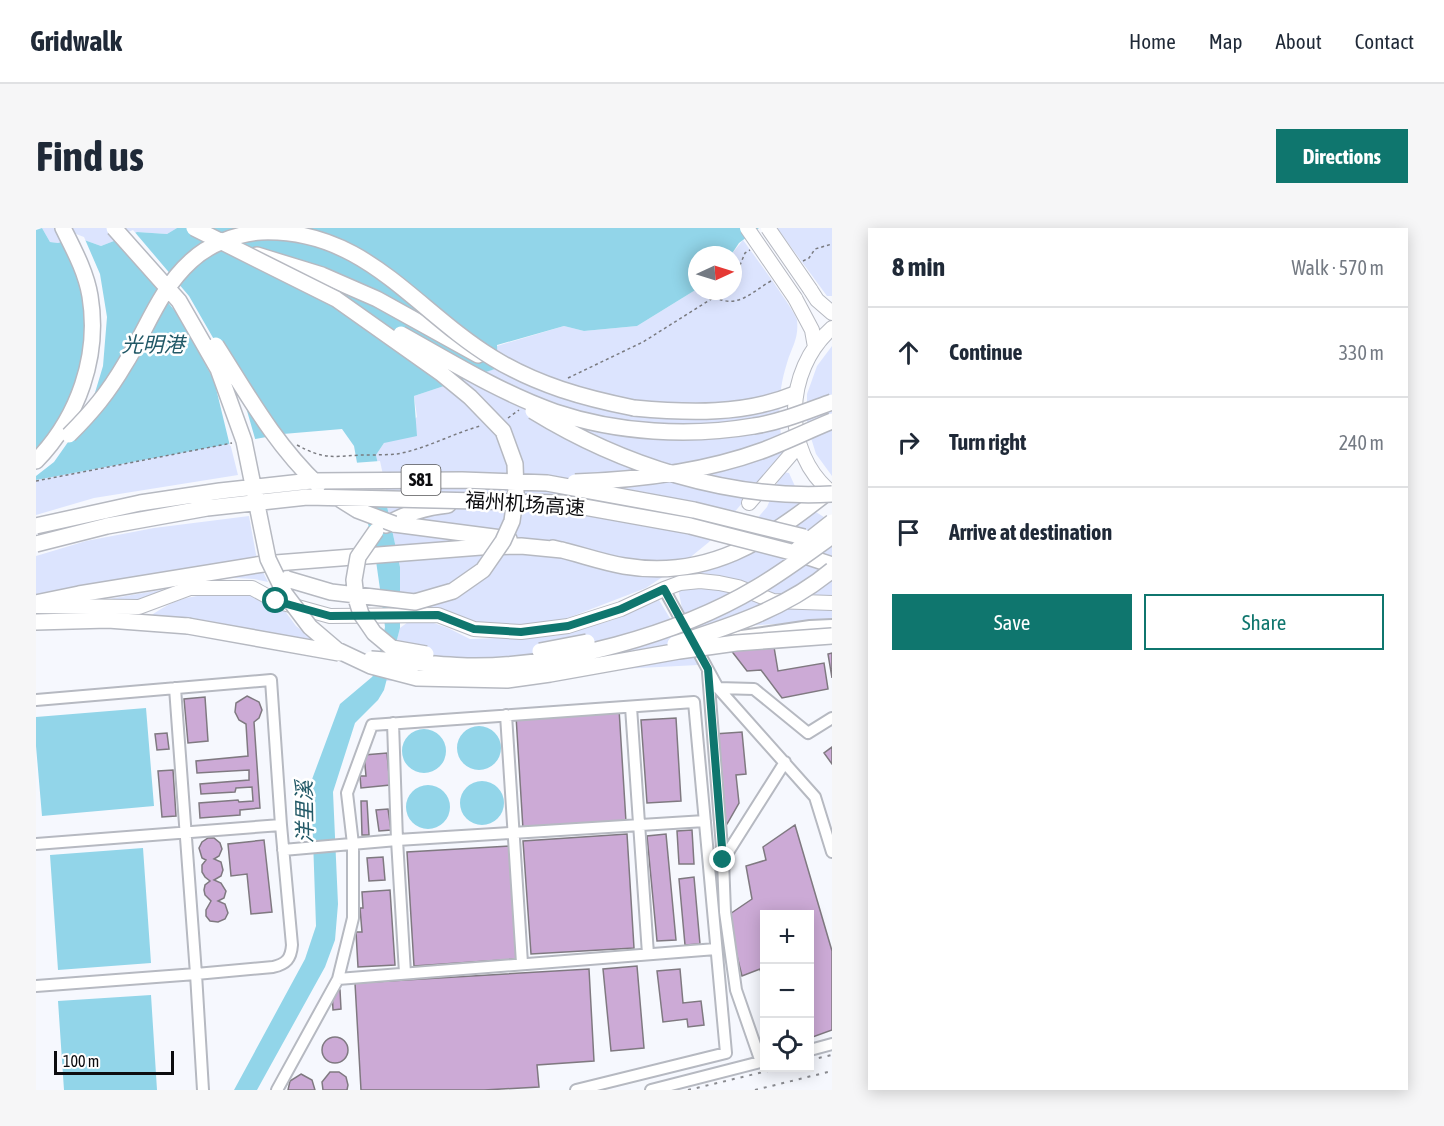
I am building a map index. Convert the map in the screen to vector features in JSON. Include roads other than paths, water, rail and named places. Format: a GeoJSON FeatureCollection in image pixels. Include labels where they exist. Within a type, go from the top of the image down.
{"type":"FeatureCollection","features":[{"type":"Feature","properties":{"kind":"highway"},"geometry":{"type":"LineString","coordinates":[[38,459],[64,428],[78,400],[88,366],[93,331],[90,296],[79,261],[63,228]]}},
{"type":"Feature","properties":{"kind":"highway"},"geometry":{"type":"LineString","coordinates":[[114,228],[214,343],[271,433],[295,463],[324,489],[357,510],[394,524],[507,538],[624,566],[659,570],[699,566],[732,555],[764,539],[831,493]]}},
{"type":"Feature","properties":{"kind":"highway"},"geometry":{"type":"LineString","coordinates":[[194,228],[336,298],[453,363],[556,425],[604,447],[690,480],[787,495],[831,493]]}},
{"type":"Feature","properties":{"kind":"highway"},"geometry":{"type":"LineString","coordinates":[[38,459],[69,435],[99,403],[126,363],[153,309],[170,283],[191,260],[218,243],[247,233],[278,230],[310,233],[341,244],[372,262],[394,279],[460,336],[524,376]]}},
{"type":"Feature","properties":{"kind":"highway"},"geometry":{"type":"LineString","coordinates":[[237,249],[322,274],[377,299],[478,355],[524,376],[596,400],[634,408],[701,412],[765,404],[795,394]]}},
{"type":"Feature","properties":{"kind":"highway"},"geometry":{"type":"LineString","coordinates":[[201,573],[251,573],[287,579],[331,592],[415,602],[453,591],[483,570],[503,542],[512,521],[516,492],[515,464],[503,431],[470,397],[442,374],[336,298]]}},
{"type":"Feature","properties":{"kind":"highway"},"geometry":{"type":"LineString","coordinates":[[179,302],[218,369],[244,441],[268,558],[285,594],[310,627],[337,650],[371,666],[417,678],[507,680],[736,643],[832,636]]}},
{"type":"Feature","properties":{"kind":"highway"},"geometry":{"type":"LineString","coordinates":[[453,363],[555,412],[590,422],[628,428],[689,432],[755,426],[795,416],[832,402]]}},
{"type":"Feature","properties":{"kind":"highway"},"geometry":{"type":"LineString","coordinates":[[547,483],[618,480],[693,470],[763,450],[832,421]]}},
{"type":"Feature","properties":{"kind":"highway","name":"福州机场高速"},"geometry":{"type":"LineString","coordinates":[[36,526],[140,503],[220,490],[311,482],[462,480],[547,483],[694,510],[804,537],[832,547]]}},
{"type":"Feature","properties":{"kind":"highway","name":"福州机场高速"},"geometry":{"type":"LineString","coordinates":[[36,544],[106,526],[207,508],[307,498],[491,501],[562,503],[690,526],[799,554],[832,565]]}},
{"type":"Feature","properties":{"kind":"highway"},"geometry":{"type":"LineString","coordinates":[[491,501],[434,506],[406,513],[376,531],[358,556],[354,580],[361,614],[374,633],[392,648],[462,658],[515,656],[621,635],[681,614],[730,591],[776,565],[832,522]]}},
{"type":"Feature","properties":{"kind":"highway"},"geometry":{"type":"LineString","coordinates":[[36,622],[108,620],[188,626],[364,658],[468,666],[515,664],[565,657],[608,647],[705,614],[754,589],[832,536]]}},
{"type":"Feature","properties":{"kind":"highway"},"geometry":{"type":"LineString","coordinates":[[36,604],[201,573],[263,564],[481,547],[521,546],[562,550]]}},
{"type":"Feature","properties":{"kind":"highway"},"geometry":{"type":"LineString","coordinates":[[609,664],[746,621],[793,597],[832,570]]}},
{"type":"Feature","properties":{"kind":"main road"},"geometry":{"type":"LineString","coordinates":[[747,228],[795,298],[812,330],[815,347]]}},
{"type":"Feature","properties":{"kind":"main road"},"geometry":{"type":"LineString","coordinates":[[768,228],[817,300],[832,313]]}},
{"type":"Feature","properties":{"kind":"main road"},"geometry":{"type":"LineString","coordinates":[[831,493],[811,470],[799,445],[794,420],[795,394],[802,369],[815,347],[832,328]]}},
{"type":"Feature","properties":{"kind":"main road"},"geometry":{"type":"LineString","coordinates":[[749,503],[799,445]]}},
{"type":"Feature","properties":{"kind":"main road"},"geometry":{"type":"LineString","coordinates":[[36,604],[139,607],[190,588],[252,588],[276,601],[330,616],[438,615],[474,629],[521,632],[568,626],[621,609],[680,583],[700,581],[738,587],[773,601],[832,603]]}},
{"type":"Feature","properties":{"kind":"lane"},"geometry":{"type":"LineString","coordinates":[[664,589],[718,688],[815,797],[829,835],[832,852]]}},
{"type":"Feature","properties":{"kind":"lane"},"geometry":{"type":"LineString","coordinates":[[695,646],[703,642],[746,634],[832,625]]}},
{"type":"Feature","properties":{"kind":"lane"},"geometry":{"type":"LineString","coordinates":[[708,669],[725,912],[736,990],[760,1054]]}},
{"type":"Feature","properties":{"kind":"lane"},"geometry":{"type":"LineString","coordinates":[[36,700],[271,680],[292,945],[291,956],[284,964],[273,968],[36,986]]}},
{"type":"Feature","properties":{"kind":"lane"},"geometry":{"type":"LineString","coordinates":[[175,688],[203,1090]]}},
{"type":"Feature","properties":{"kind":"lane"},"geometry":{"type":"LineString","coordinates":[[718,688],[754,689],[808,733],[832,717]]}},
{"type":"Feature","properties":{"kind":"lane"},"geometry":{"type":"LineString","coordinates":[[277,1090],[338,979],[353,918],[347,844],[347,793],[372,724],[694,702],[726,1053],[576,1090]]}},
{"type":"Feature","properties":{"kind":"lane"},"geometry":{"type":"LineString","coordinates":[[631,707],[648,954]]}},
{"type":"Feature","properties":{"kind":"lane"},"geometry":{"type":"LineString","coordinates":[[506,715],[522,963]]}},
{"type":"Feature","properties":{"kind":"lane"},"geometry":{"type":"LineString","coordinates":[[393,723],[405,973]]}},
{"type":"Feature","properties":{"kind":"lane"},"geometry":{"type":"LineString","coordinates":[[723,860],[785,762]]}},
{"type":"Feature","properties":{"kind":"lane"},"geometry":{"type":"LineString","coordinates":[[283,850],[397,840],[705,821]]}},
{"type":"Feature","properties":{"kind":"lane"},"geometry":{"type":"LineString","coordinates":[[36,844],[281,825]]}},
{"type":"Feature","properties":{"kind":"lane"},"geometry":{"type":"LineString","coordinates":[[338,979],[716,949]]}},
{"type":"Feature","properties":{"kind":"lane"},"geometry":{"type":"LineString","coordinates":[[814,1049],[832,1044]]}},
{"type":"Feature","properties":{"kind":"lane"},"geometry":{"type":"LineString","coordinates":[[651,1090],[760,1063]]}},
{"type":"Feature","properties":{"kind":"water","name":"光明港"},"geometry":{"type":"Polygon","coordinates":[[[42,228],[50,242],[58,243],[76,237],[101,246],[137,232],[167,234],[177,228],[759,228],[737,246],[688,246],[688,295],[637,326],[584,331],[564,326],[497,345],[498,368],[414,396],[417,436],[384,443],[376,455],[400,567],[400,628],[384,690],[378,700],[355,723],[333,792],[338,904],[335,940],[325,967],[257,1090],[234,1090],[305,959],[316,926],[311,782],[340,704],[376,672],[385,627],[375,554],[354,446],[342,429],[283,434],[36,480],[36,230],[42,228]]]}},
{"type":"Feature","properties":{"kind":"water"},"geometry":{"type":"Polygon","coordinates":[[[146,708],[154,806],[42,816],[36,717],[146,708]]]}},
{"type":"Feature","properties":{"kind":"water"},"geometry":{"type":"Polygon","coordinates":[[[479,726],[494,733],[501,748],[494,763],[479,770],[464,763],[457,748],[464,733],[479,726]]]}},
{"type":"Feature","properties":{"kind":"water"},"geometry":{"type":"Polygon","coordinates":[[[424,729],[439,736],[446,751],[439,766],[424,773],[409,766],[402,751],[409,736],[424,729]]]}},
{"type":"Feature","properties":{"kind":"water"},"geometry":{"type":"Polygon","coordinates":[[[482,781],[497,788],[504,803],[497,818],[482,825],[467,818],[460,803],[467,788],[482,781]]]}},
{"type":"Feature","properties":{"kind":"water"},"geometry":{"type":"Polygon","coordinates":[[[428,785],[443,792],[450,807],[443,822],[428,829],[413,822],[406,807],[413,792],[428,785]]]}},
{"type":"Feature","properties":{"kind":"water"},"geometry":{"type":"Polygon","coordinates":[[[143,848],[151,963],[58,970],[50,855],[143,848]]]}},
{"type":"Feature","properties":{"kind":"water"},"geometry":{"type":"Polygon","coordinates":[[[151,995],[157,1090],[64,1090],[58,1001],[151,995]]]}},
{"type":"Feature","properties":{"kind":"railway"},"geometry":{"type":"LineString","coordinates":[[814,1059],[832,1055]]}},
{"type":"Feature","properties":{"kind":"railway"},"geometry":{"type":"LineString","coordinates":[[755,1090],[832,1071]]}},
{"type":"Feature","properties":{"kind":"railway"},"geometry":{"type":"LineString","coordinates":[[688,1090],[763,1072]]}},
{"type":"Feature","properties":{"kind":"water label","name":"洋里溪"},"geometry":{"type":"Point","coordinates":[305,812]}}]}
